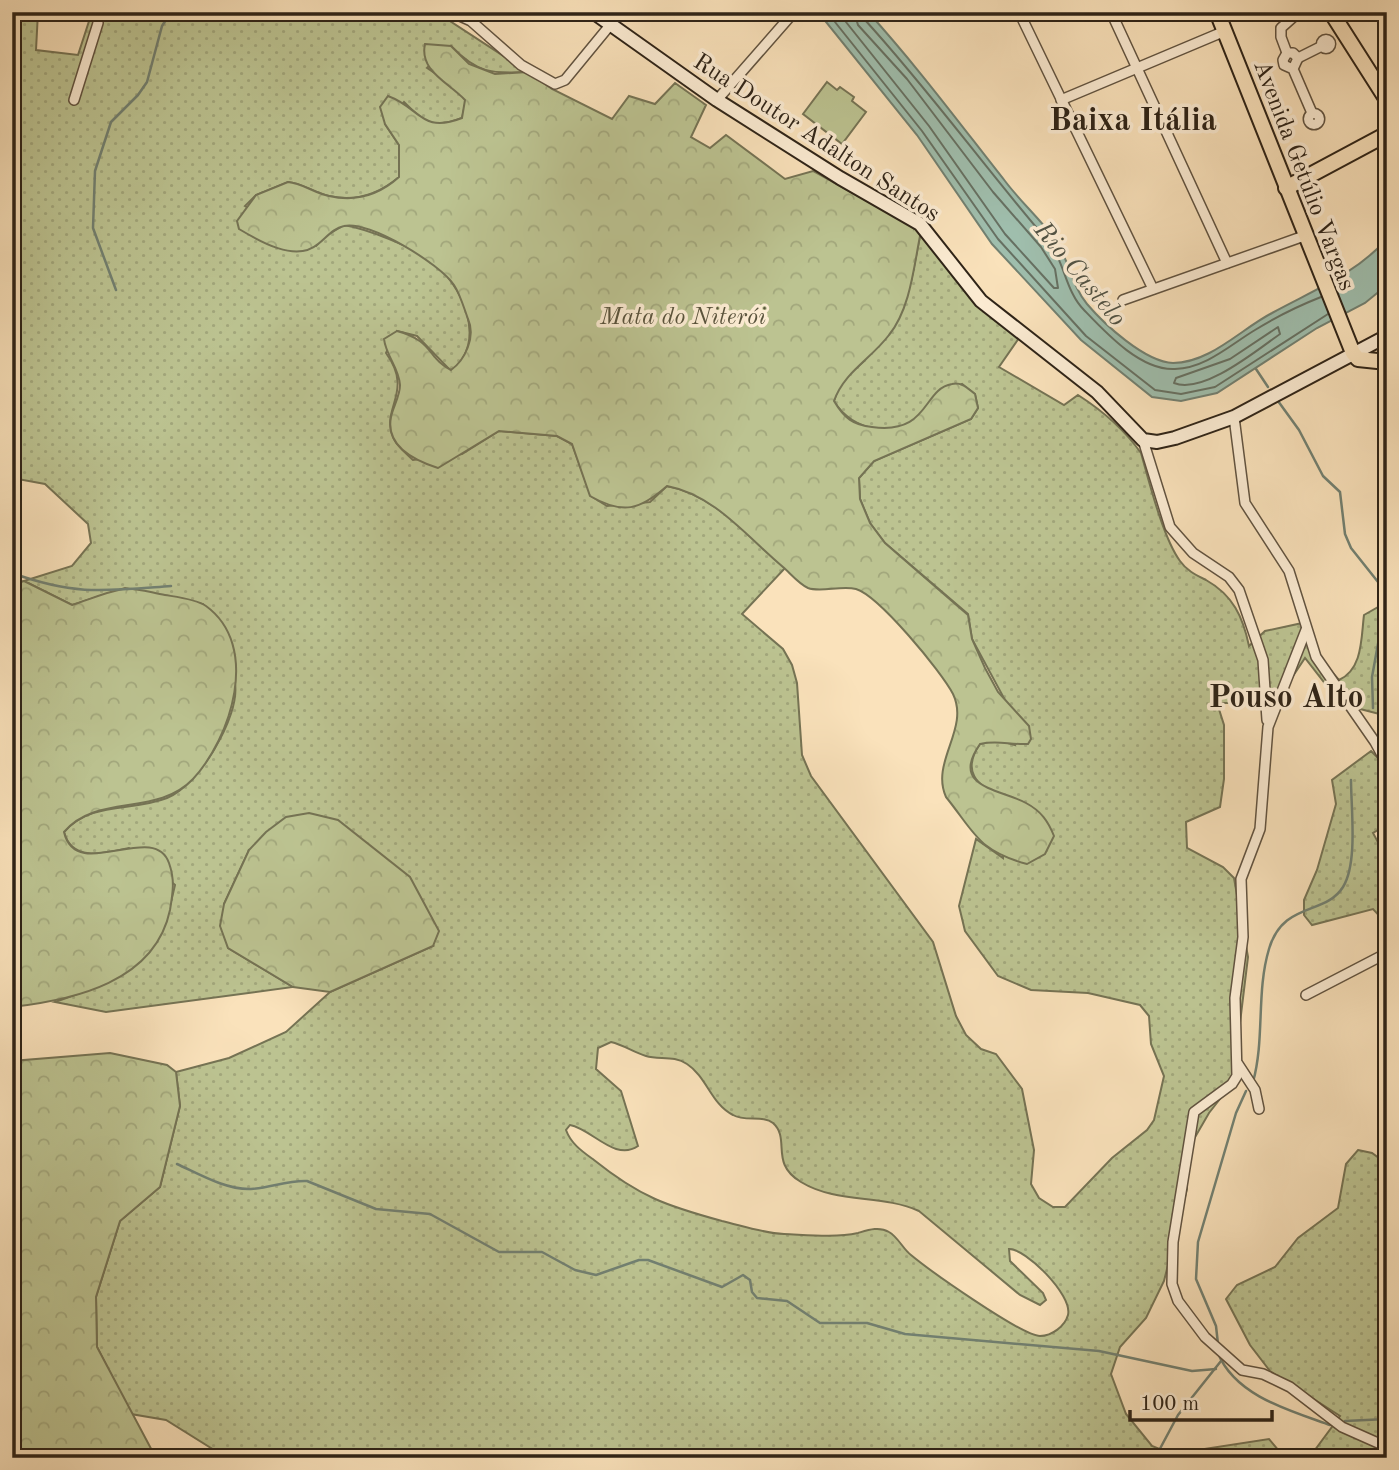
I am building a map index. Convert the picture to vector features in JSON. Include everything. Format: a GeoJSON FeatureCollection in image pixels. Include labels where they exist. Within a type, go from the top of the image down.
{"type":"FeatureCollection","features":[{"type":"Feature","properties":{"kind":"main road","name":"Rua Doutor Adalton Santos"},"geometry":{"type":"LineString","coordinates":[[593,12],[609,19],[717,100],[840,178],[920,224],[981,301],[1097,392],[1143,440]]}},
{"type":"Feature","properties":{"kind":"main road","name":"Avenida Getúlio Vargas"},"geometry":{"type":"LineString","coordinates":[[1217,12],[1321,281],[1353,353]]}},
{"type":"Feature","properties":{"kind":"main road"},"geometry":{"type":"LineString","coordinates":[[1331,12],[1387,100]]}},
{"type":"Feature","properties":{"kind":"main road"},"geometry":{"type":"LineString","coordinates":[[1286,188],[1375,143],[1387,134]]}},
{"type":"Feature","properties":{"kind":"main road"},"geometry":{"type":"LineString","coordinates":[[1143,440],[1157,442],[1175,438],[1234,417],[1387,336]]}},
{"type":"Feature","properties":{"kind":"main road"},"geometry":{"type":"LineString","coordinates":[[1353,353],[1358,359],[1387,362]]}},
{"type":"Feature","properties":{"kind":"street"},"geometry":{"type":"LineString","coordinates":[[74,100],[98,23],[97,12]]}},
{"type":"Feature","properties":{"kind":"street"},"geometry":{"type":"LineString","coordinates":[[451,12],[471,21],[521,65],[555,84],[560,84],[609,19]]}},
{"type":"Feature","properties":{"kind":"street"},"geometry":{"type":"LineString","coordinates":[[717,100],[794,12]]}},
{"type":"Feature","properties":{"kind":"street"},"geometry":{"type":"LineString","coordinates":[[1019,12],[1153,289]]}},
{"type":"Feature","properties":{"kind":"street"},"geometry":{"type":"LineString","coordinates":[[1111,12],[1227,263]]}},
{"type":"Feature","properties":{"kind":"street"},"geometry":{"type":"LineString","coordinates":[[1293,69],[1285,67],[1283,62],[1287,53],[1281,37],[1282,28],[1299,12]]}},
{"type":"Feature","properties":{"kind":"street"},"geometry":{"type":"LineString","coordinates":[[1062,100],[1225,31]]}},
{"type":"Feature","properties":{"kind":"street"},"geometry":{"type":"LineString","coordinates":[[1312,113],[1293,69],[1298,58],[1322,46]]}},
{"type":"Feature","properties":{"kind":"street"},"geometry":{"type":"LineString","coordinates":[[1287,53],[1293,53],[1298,58]]}},
{"type":"Feature","properties":{"kind":"street"},"geometry":{"type":"LineString","coordinates":[[1124,300],[1304,236]]}},
{"type":"Feature","properties":{"kind":"street"},"geometry":{"type":"LineString","coordinates":[[1234,417],[1245,503],[1289,571],[1316,657],[1375,742],[1387,764]]}},
{"type":"Feature","properties":{"kind":"street"},"geometry":{"type":"LineString","coordinates":[[1143,440],[1170,527],[1193,552],[1229,577],[1239,590],[1263,660],[1268,727],[1260,829],[1241,879],[1243,937],[1236,998],[1238,1064],[1232,1084],[1194,1112],[1173,1242],[1172,1284],[1178,1301],[1205,1337],[1242,1370],[1263,1374],[1290,1387],[1342,1427],[1387,1447]]}},
{"type":"Feature","properties":{"kind":"street"},"geometry":{"type":"LineString","coordinates":[[1268,727],[1306,629]]}},
{"type":"Feature","properties":{"kind":"street"},"geometry":{"type":"LineString","coordinates":[[1306,995],[1387,953]]}},
{"type":"Feature","properties":{"kind":"street"},"geometry":{"type":"LineString","coordinates":[[1238,1064],[1255,1090],[1259,1109]]}},
{"type":"Feature","properties":{"kind":"green space"},"geometry":{"type":"Polygon","coordinates":[[[12,12],[38,12],[36,50],[78,55],[92,12],[436,12],[528,72],[504,73],[485,70],[469,62],[451,46],[427,68],[448,82],[466,100],[462,118],[444,123],[430,122],[404,102],[385,124],[399,145],[399,177],[375,192],[349,198],[324,195],[288,182],[256,195],[245,206],[316,246],[344,225],[376,234],[430,260],[452,283],[467,313],[469,329],[468,345],[462,359],[451,371],[417,336],[397,331],[386,353],[397,379],[390,418],[391,428],[395,442],[413,460],[462,454],[499,431],[557,436],[572,444],[591,496],[607,506],[650,502],[667,486],[685,491],[716,508],[785,568],[742,614],[783,649],[792,665],[797,683],[802,755],[811,776],[933,942],[956,1016],[966,1035],[981,1049],[996,1054],[1022,1089],[1034,1150],[1031,1184],[1039,1198],[1053,1207],[1065,1207],[1112,1158],[1147,1130],[1154,1120],[1164,1076],[1151,1044],[1149,1016],[1140,1005],[1088,993],[1031,990],[998,976],[965,931],[959,906],[976,839],[1003,858],[1003,795],[993,792],[979,782],[974,776],[972,762],[980,744],[997,740],[1015,745],[1005,700],[972,639],[968,614],[885,543],[870,523],[860,499],[859,478],[874,461],[971,419],[978,408],[975,394],[962,384],[949,389],[935,397],[913,421],[889,429],[876,429],[852,420],[834,401],[840,383],[864,361],[911,282],[921,231],[1019,338],[999,367],[1064,405],[1078,395],[1096,407],[1128,436],[1141,453],[1157,509],[1174,551],[1186,567],[1215,586],[1230,600],[1240,616],[1249,646],[1265,631],[1307,622],[1322,661],[1339,680],[1347,675],[1357,661],[1364,615],[1387,602],[1387,716],[1341,704],[1305,658],[1275,703],[1217,703],[1224,725],[1224,779],[1220,807],[1186,822],[1187,848],[1223,867],[1234,878],[1248,957],[1235,1064],[1237,1077],[1209,1113],[1187,1151],[1187,1189],[1164,1281],[1146,1318],[1120,1347],[1111,1374],[1126,1414],[1152,1446],[1172,1454],[1269,1439],[1285,1458],[227,1458],[166,1420],[131,1414],[97,1347],[96,1297],[120,1221],[160,1187],[180,1106],[176,1072],[229,1058],[286,1032],[330,992],[433,946],[249,850],[224,904],[228,948],[293,987],[106,1012],[55,1002],[102,985],[136,964],[149,951],[159,934],[175,885],[129,848],[91,854],[82,852],[68,842],[64,832],[75,822],[99,811],[153,802],[179,791],[215,749],[231,714],[235,684],[226,654],[203,604],[125,588],[72,605],[24,581],[72,566],[91,543],[88,524],[45,484],[12,478],[12,12]],[[611,1042],[598,1048],[596,1069],[621,1091],[638,1146],[621,1150],[570,1125],[566,1130],[578,1147],[610,1173],[640,1192],[685,1210],[768,1232],[831,1236],[874,1229],[885,1230],[921,1263],[976,1301],[1030,1333],[1045,1336],[1064,1323],[1068,1306],[1063,1296],[1046,1274],[1026,1256],[1009,1249],[1010,1261],[1043,1293],[1046,1300],[1040,1305],[1020,1295],[919,1211],[890,1202],[829,1193],[801,1182],[791,1175],[786,1167],[778,1129],[773,1123],[764,1119],[733,1115],[719,1104],[694,1069],[682,1061],[646,1056],[611,1042]]]}},
{"type":"Feature","properties":{"kind":"green space","name":"Mata do Niterói"},"geometry":{"type":"Polygon","coordinates":[[[425,44],[451,46],[469,64],[495,74],[528,72],[552,89],[612,119],[629,96],[655,104],[675,83],[706,105],[691,137],[710,148],[726,135],[785,179],[813,171],[921,231],[911,285],[896,324],[882,344],[844,382],[834,401],[841,412],[854,422],[891,428],[915,418],[942,388],[959,384],[975,394],[978,408],[971,419],[874,461],[859,478],[860,499],[870,523],[885,543],[968,615],[972,639],[998,692],[1029,726],[1031,739],[1028,744],[980,744],[972,759],[971,770],[974,778],[982,785],[1036,809],[1054,836],[1045,854],[1027,864],[987,847],[971,831],[946,797],[942,784],[943,771],[957,720],[953,694],[909,636],[866,595],[850,588],[808,588],[730,519],[700,498],[684,491],[667,486],[639,505],[622,508],[590,496],[572,444],[557,436],[499,431],[438,468],[412,457],[397,444],[390,428],[400,385],[384,339],[397,331],[409,335],[451,370],[465,354],[471,333],[454,285],[420,256],[370,230],[355,226],[340,227],[309,249],[289,251],[247,234],[239,229],[237,221],[256,195],[288,182],[324,195],[348,198],[375,193],[399,177],[399,145],[385,124],[380,107],[388,96],[429,121],[438,123],[462,118],[465,100],[436,75],[426,62],[425,44]]]}},
{"type":"Feature","properties":{"kind":"green space"},"geometry":{"type":"Polygon","coordinates":[[[827,82],[837,90],[840,87],[854,97],[852,101],[866,112],[842,144],[803,114],[827,82]]]}},
{"type":"Feature","properties":{"kind":"green space"},"geometry":{"type":"Polygon","coordinates":[[[24,581],[72,605],[128,589],[197,602],[206,606],[223,623],[233,644],[236,668],[228,717],[219,740],[193,779],[178,791],[162,798],[93,813],[78,820],[64,832],[71,846],[83,853],[148,847],[161,851],[169,863],[172,875],[170,910],[161,935],[148,955],[109,983],[61,999],[12,1007],[12,585],[24,581]]]}},
{"type":"Feature","properties":{"kind":"green space"},"geometry":{"type":"Polygon","coordinates":[[[1371,751],[1387,767],[1387,825],[1373,833],[1387,859],[1387,924],[1373,909],[1312,925],[1304,915],[1304,900],[1317,870],[1336,804],[1332,780],[1371,751]]]}},
{"type":"Feature","properties":{"kind":"green space"},"geometry":{"type":"Polygon","coordinates":[[[309,813],[338,820],[410,877],[439,931],[433,946],[330,992],[293,987],[228,948],[220,926],[224,904],[249,850],[266,832],[286,817],[309,813]]]}},
{"type":"Feature","properties":{"kind":"green space"},"geometry":{"type":"Polygon","coordinates":[[[110,1053],[167,1065],[176,1072],[180,1106],[160,1187],[120,1221],[96,1297],[97,1347],[156,1458],[12,1458],[12,1061],[110,1053]]]}},
{"type":"Feature","properties":{"kind":"green space"},"geometry":{"type":"Polygon","coordinates":[[[1358,1150],[1372,1153],[1387,1164],[1387,1458],[1309,1458],[1340,1416],[1270,1371],[1250,1345],[1226,1299],[1237,1285],[1275,1267],[1298,1238],[1338,1208],[1346,1164],[1358,1150]]]}},
{"type":"Feature","properties":{"kind":"water","name":"Rio Castelo"},"geometry":{"type":"Polygon","coordinates":[[[818,12],[868,12],[1054,238],[1087,304],[1114,331],[1150,356],[1173,363],[1200,357],[1347,272],[1387,239],[1387,285],[1365,303],[1317,328],[1217,393],[1181,401],[1152,397],[1081,340],[992,244],[917,135],[818,12]]]}},
{"type":"Feature","properties":{"kind":"waterway"},"geometry":{"type":"LineString","coordinates":[[116,290],[93,228],[95,171],[111,122],[147,82],[162,26],[171,12]]}},
{"type":"Feature","properties":{"kind":"waterway"},"geometry":{"type":"LineString","coordinates":[[1256,369],[1268,387]]}},
{"type":"Feature","properties":{"kind":"waterway"},"geometry":{"type":"LineString","coordinates":[[1278,401],[1299,430],[1323,476],[1340,492],[1345,534],[1351,548],[1382,587],[1385,605],[1372,677],[1373,708]]}},
{"type":"Feature","properties":{"kind":"waterway"},"geometry":{"type":"LineString","coordinates":[[12,573],[73,589],[171,586]]}},
{"type":"Feature","properties":{"kind":"waterway"},"geometry":{"type":"LineString","coordinates":[[1379,648],[1387,669]]}},
{"type":"Feature","properties":{"kind":"waterway"},"geometry":{"type":"LineString","coordinates":[[1253,1082],[1259,1049],[1265,965],[1275,934],[1294,916],[1335,896],[1348,877],[1352,850],[1351,780]]}},
{"type":"Feature","properties":{"kind":"waterway"},"geometry":{"type":"LineString","coordinates":[[1218,1344],[1216,1326],[1196,1279],[1198,1242],[1236,1113],[1246,1091]]}},
{"type":"Feature","properties":{"kind":"waterway"},"geometry":{"type":"LineString","coordinates":[[177,1164],[213,1181],[242,1189],[307,1181],[376,1209],[430,1214],[499,1252],[542,1252],[575,1270],[596,1275],[639,1260],[648,1260],[722,1287],[743,1275],[750,1280],[752,1292],[757,1298],[787,1301],[820,1323],[867,1323],[905,1334],[1099,1351],[1192,1371],[1216,1369]]}},
{"type":"Feature","properties":{"kind":"waterway"},"geometry":{"type":"LineString","coordinates":[[1218,1353],[1226,1368],[1251,1391],[1282,1407],[1330,1425]]}},
{"type":"Feature","properties":{"kind":"waterway"},"geometry":{"type":"LineString","coordinates":[[1155,1458],[1178,1415],[1221,1361]]}},
{"type":"Feature","properties":{"kind":"waterway"},"geometry":{"type":"LineString","coordinates":[[1345,1421],[1387,1419]]}},
{"type":"Feature","properties":{"kind":"district","name":"Baixa Itália"},"geometry":{"type":"Point","coordinates":[1133,119]}},
{"type":"Feature","properties":{"kind":"district","name":"Pouso Alto"},"geometry":{"type":"Point","coordinates":[1286,696]}}]}
